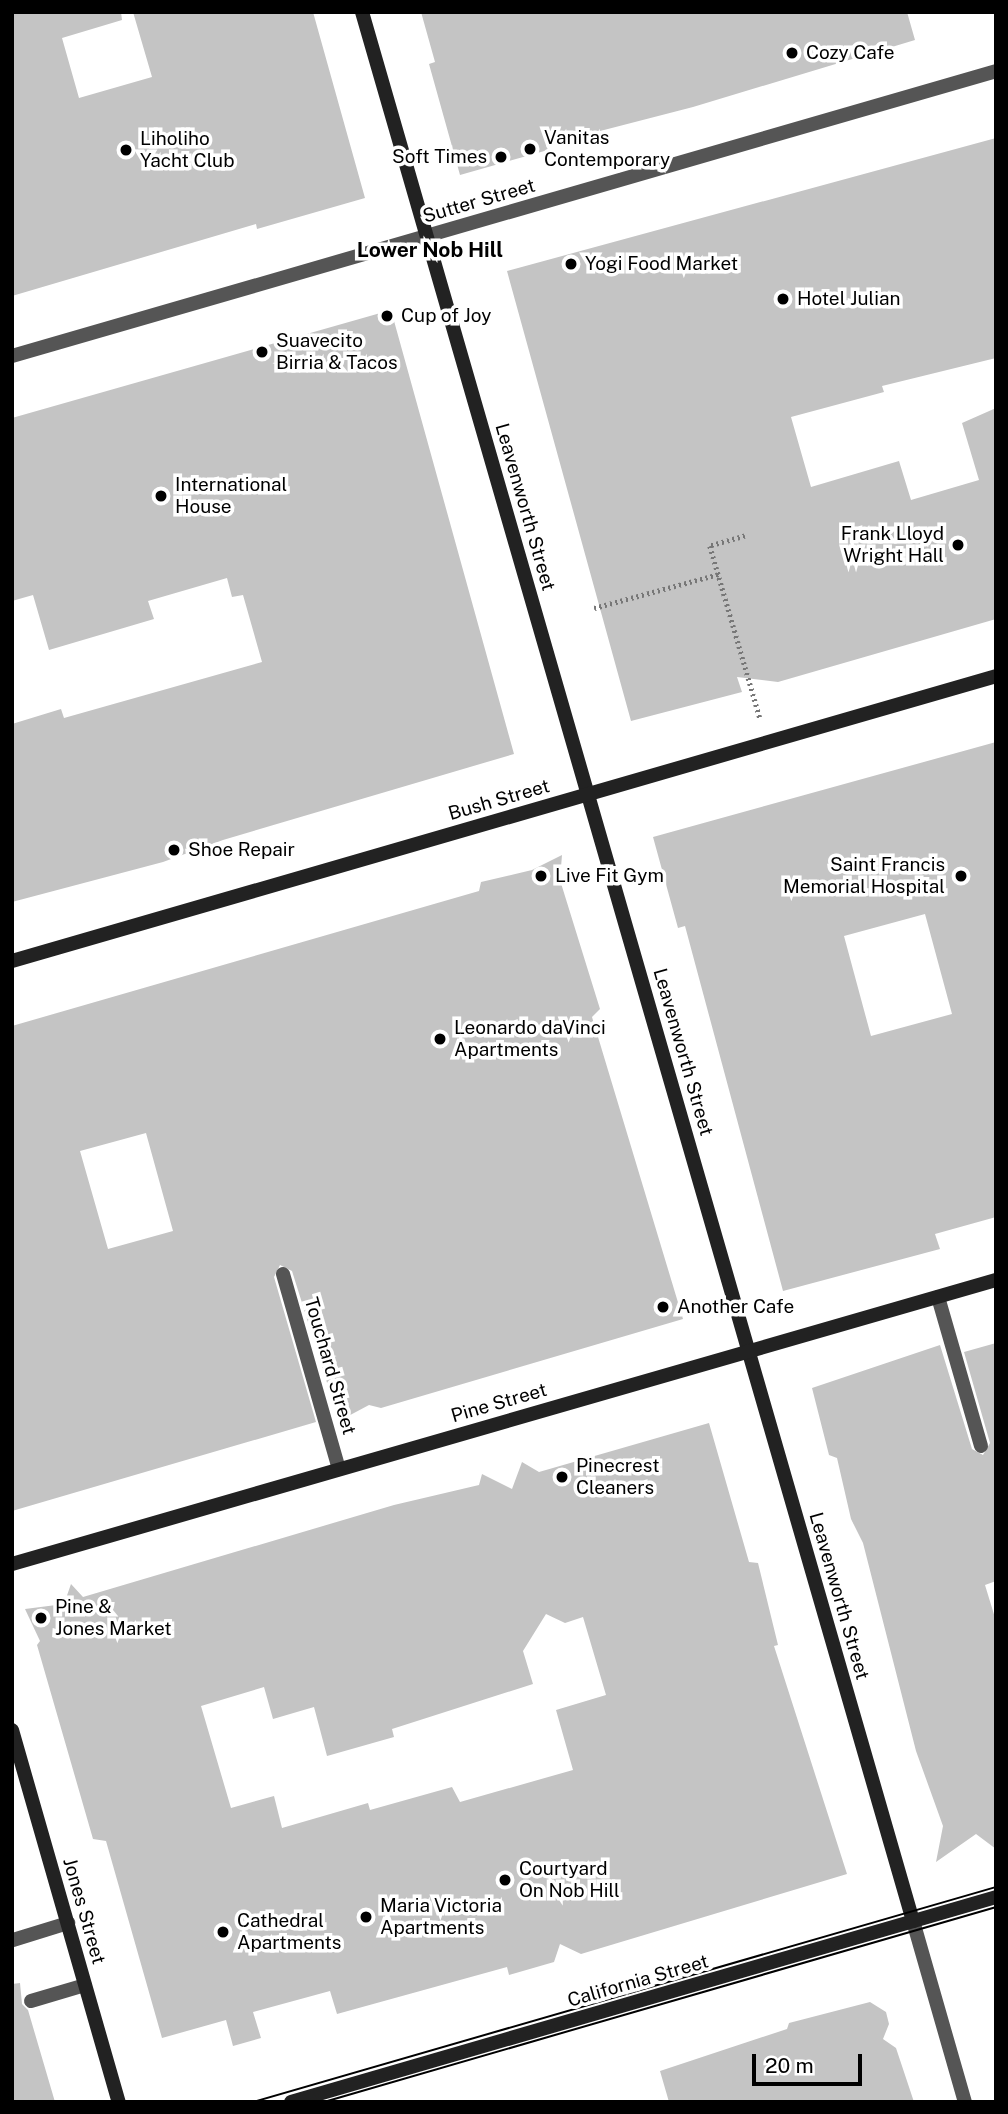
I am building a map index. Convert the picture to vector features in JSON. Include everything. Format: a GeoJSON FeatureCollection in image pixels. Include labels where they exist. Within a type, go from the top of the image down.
{"type":"FeatureCollection","features":[{"type":"Feature","properties":{"kind":"street","name":"Leavenworth Street"},"geometry":{"type":"LineString","coordinates":[[362,12],[965,2102]]}},
{"type":"Feature","properties":{"kind":"street","name":"Sutter Street"},"geometry":{"type":"LineString","coordinates":[[12,356],[996,71]]}},
{"type":"Feature","properties":{"kind":"street","name":"Bush Street"},"geometry":{"type":"LineString","coordinates":[[12,961],[996,676]]}},
{"type":"Feature","properties":{"kind":"street","name":"Touchard Street"},"geometry":{"type":"LineString","coordinates":[[283,1274],[339,1469]]}},
{"type":"Feature","properties":{"kind":"street","name":"Pine Street"},"geometry":{"type":"LineString","coordinates":[[12,1564],[996,1280]]}},
{"type":"Feature","properties":{"kind":"street"},"geometry":{"type":"LineString","coordinates":[[938,1297],[981,1446]]}},
{"type":"Feature","properties":{"kind":"street","name":"Jones Street"},"geometry":{"type":"LineString","coordinates":[[12,1730],[119,2102]]}},
{"type":"Feature","properties":{"kind":"street","name":"California Street"},"geometry":{"type":"LineString","coordinates":[[291,2102],[996,1897]]}},
{"type":"Feature","properties":{"kind":"street"},"geometry":{"type":"LineString","coordinates":[[13,1940],[68,1923]]}},
{"type":"Feature","properties":{"kind":"street"},"geometry":{"type":"LineString","coordinates":[[31,2001],[85,1984]]}},
{"type":"Feature","properties":{"kind":"path"},"geometry":{"type":"LineString","coordinates":[[745,536],[710,546],[767,743]]}},
{"type":"Feature","properties":{"kind":"path"},"geometry":{"type":"LineString","coordinates":[[594,608],[719,574]]}},
{"type":"Feature","properties":{"kind":"building"},"geometry":{"type":"Polygon","coordinates":[[[12,12],[121,12],[122,20],[62,38],[79,98],[152,77],[133,12],[313,12],[365,198],[257,229],[256,224],[12,296],[12,12]]]}},
{"type":"Feature","properties":{"kind":"building"},"geometry":{"type":"Polygon","coordinates":[[[421,12],[907,12],[915,40],[693,107],[546,145],[548,150],[460,175],[429,64],[435,62],[421,12]]]}},
{"type":"Feature","properties":{"kind":"building"},"geometry":{"type":"Polygon","coordinates":[[[996,138],[996,358],[882,386],[884,392],[791,417],[811,487],[899,461],[911,500],[979,480],[962,423],[996,408],[996,619],[778,682],[737,677],[742,692],[631,721],[507,271],[996,138]]]}},
{"type":"Feature","properties":{"kind":"building"},"geometry":{"type":"Polygon","coordinates":[[[391,310],[514,754],[223,840],[163,862],[12,902],[12,724],[61,709],[64,718],[262,662],[243,595],[232,597],[227,578],[148,601],[154,619],[49,650],[33,595],[12,601],[12,418],[391,310]]]}},
{"type":"Feature","properties":{"kind":"building"},"geometry":{"type":"Polygon","coordinates":[[[996,742],[996,1217],[935,1234],[940,1249],[783,1291],[685,926],[678,928],[653,837],[996,742]],[[925,914],[844,936],[871,1036],[952,1014],[925,914]]]}},
{"type":"Feature","properties":{"kind":"building"},"geometry":{"type":"Polygon","coordinates":[[[562,855],[560,880],[600,1009],[592,1017],[683,1319],[381,1408],[369,1405],[339,1421],[292,1271],[280,1265],[274,1277],[316,1422],[12,1511],[12,1026],[479,891],[481,882],[532,870],[562,855]],[[146,1133],[80,1151],[108,1249],[173,1231],[146,1133]]]}},
{"type":"Feature","properties":{"kind":"building"},"geometry":{"type":"Polygon","coordinates":[[[996,1343],[996,1581],[985,1585],[996,1621],[996,1849],[976,1834],[936,1862],[943,1826],[916,1751],[863,1543],[851,1519],[837,1458],[829,1455],[812,1388],[940,1345],[972,1449],[983,1455],[990,1443],[964,1352],[996,1343]]]}},
{"type":"Feature","properties":{"kind":"building"},"geometry":{"type":"Polygon","coordinates":[[[709,1423],[749,1562],[758,1563],[778,1645],[774,1646],[847,1874],[581,1954],[560,1944],[554,1962],[509,1975],[507,1967],[337,2014],[330,1991],[253,2012],[261,2038],[233,2046],[226,2020],[162,2038],[106,1841],[93,1839],[37,1645],[40,1641],[25,1609],[64,1604],[71,1584],[83,1597],[394,1505],[479,1485],[482,1474],[512,1489],[522,1462],[539,1472],[709,1423]],[[546,1614],[523,1651],[533,1684],[392,1729],[394,1737],[327,1756],[314,1707],[273,1719],[264,1687],[201,1706],[231,1808],[274,1796],[282,1828],[368,1803],[370,1810],[452,1787],[460,1802],[573,1770],[556,1710],[606,1695],[583,1617],[565,1623],[546,1614]]]}},
{"type":"Feature","properties":{"kind":"building"},"geometry":{"type":"Polygon","coordinates":[[[20,1983],[22,2004],[28,2010],[55,2102],[12,2102],[12,1984],[20,1983]]]}},
{"type":"Feature","properties":{"kind":"building"},"geometry":{"type":"Polygon","coordinates":[[[870,2002],[886,2012],[889,2024],[883,2039],[896,2048],[914,2102],[669,2102],[660,2071],[787,2029],[789,2023],[870,2002]]]}},
{"type":"Feature","properties":{"kind":"tram line"},"geometry":{"type":"LineString","coordinates":[[253,2102],[996,1887]]}},
{"type":"Feature","properties":{"kind":"tram line"},"geometry":{"type":"LineString","coordinates":[[324,2102],[996,1907]]}},
{"type":"Feature","properties":{"kind":"place","name":"Cozy Cafe"},"geometry":{"type":"Point","coordinates":[792,53]}},
{"type":"Feature","properties":{"kind":"place","name":"Vanitas Contemporary"},"geometry":{"type":"Point","coordinates":[530,149]}},
{"type":"Feature","properties":{"kind":"place","name":"Liholiho Yacht Club"},"geometry":{"type":"Point","coordinates":[126,150]}},
{"type":"Feature","properties":{"kind":"place","name":"Soft Times"},"geometry":{"type":"Point","coordinates":[501,157]}},
{"type":"Feature","properties":{"kind":"place","name":"Yogi Food Market"},"geometry":{"type":"Point","coordinates":[571,264]}},
{"type":"Feature","properties":{"kind":"place","name":"Hotel Julian"},"geometry":{"type":"Point","coordinates":[783,299]}},
{"type":"Feature","properties":{"kind":"place","name":"Cup of Joy"},"geometry":{"type":"Point","coordinates":[387,316]}},
{"type":"Feature","properties":{"kind":"place","name":"Suavecito Birria & Tacos"},"geometry":{"type":"Point","coordinates":[262,352]}},
{"type":"Feature","properties":{"kind":"place","name":"International House"},"geometry":{"type":"Point","coordinates":[161,496]}},
{"type":"Feature","properties":{"kind":"place","name":"Frank Lloyd Wright Hall"},"geometry":{"type":"Point","coordinates":[958,545]}},
{"type":"Feature","properties":{"kind":"place","name":"Shoe Repair"},"geometry":{"type":"Point","coordinates":[174,850]}},
{"type":"Feature","properties":{"kind":"place","name":"Live Fit Gym"},"geometry":{"type":"Point","coordinates":[541,876]}},
{"type":"Feature","properties":{"kind":"place","name":"Saint Francis Memorial Hospital"},"geometry":{"type":"Point","coordinates":[961,876]}},
{"type":"Feature","properties":{"kind":"place","name":"Leonardo daVinci Apartments"},"geometry":{"type":"Point","coordinates":[440,1039]}},
{"type":"Feature","properties":{"kind":"place","name":"Another Cafe"},"geometry":{"type":"Point","coordinates":[663,1307]}},
{"type":"Feature","properties":{"kind":"place","name":"Pinecrest Cleaners"},"geometry":{"type":"Point","coordinates":[562,1477]}},
{"type":"Feature","properties":{"kind":"place","name":"Pine & Jones Market"},"geometry":{"type":"Point","coordinates":[41,1618]}},
{"type":"Feature","properties":{"kind":"place","name":"Courtyard On Nob Hill"},"geometry":{"type":"Point","coordinates":[505,1880]}},
{"type":"Feature","properties":{"kind":"place","name":"Maria Victoria Apartments"},"geometry":{"type":"Point","coordinates":[366,1917]}},
{"type":"Feature","properties":{"kind":"place","name":"Cathedral Apartments"},"geometry":{"type":"Point","coordinates":[223,1932]}},
{"type":"Feature","properties":{"kind":"district","name":"Lower Nob Hill"},"geometry":{"type":"Point","coordinates":[430,250]}}]}
